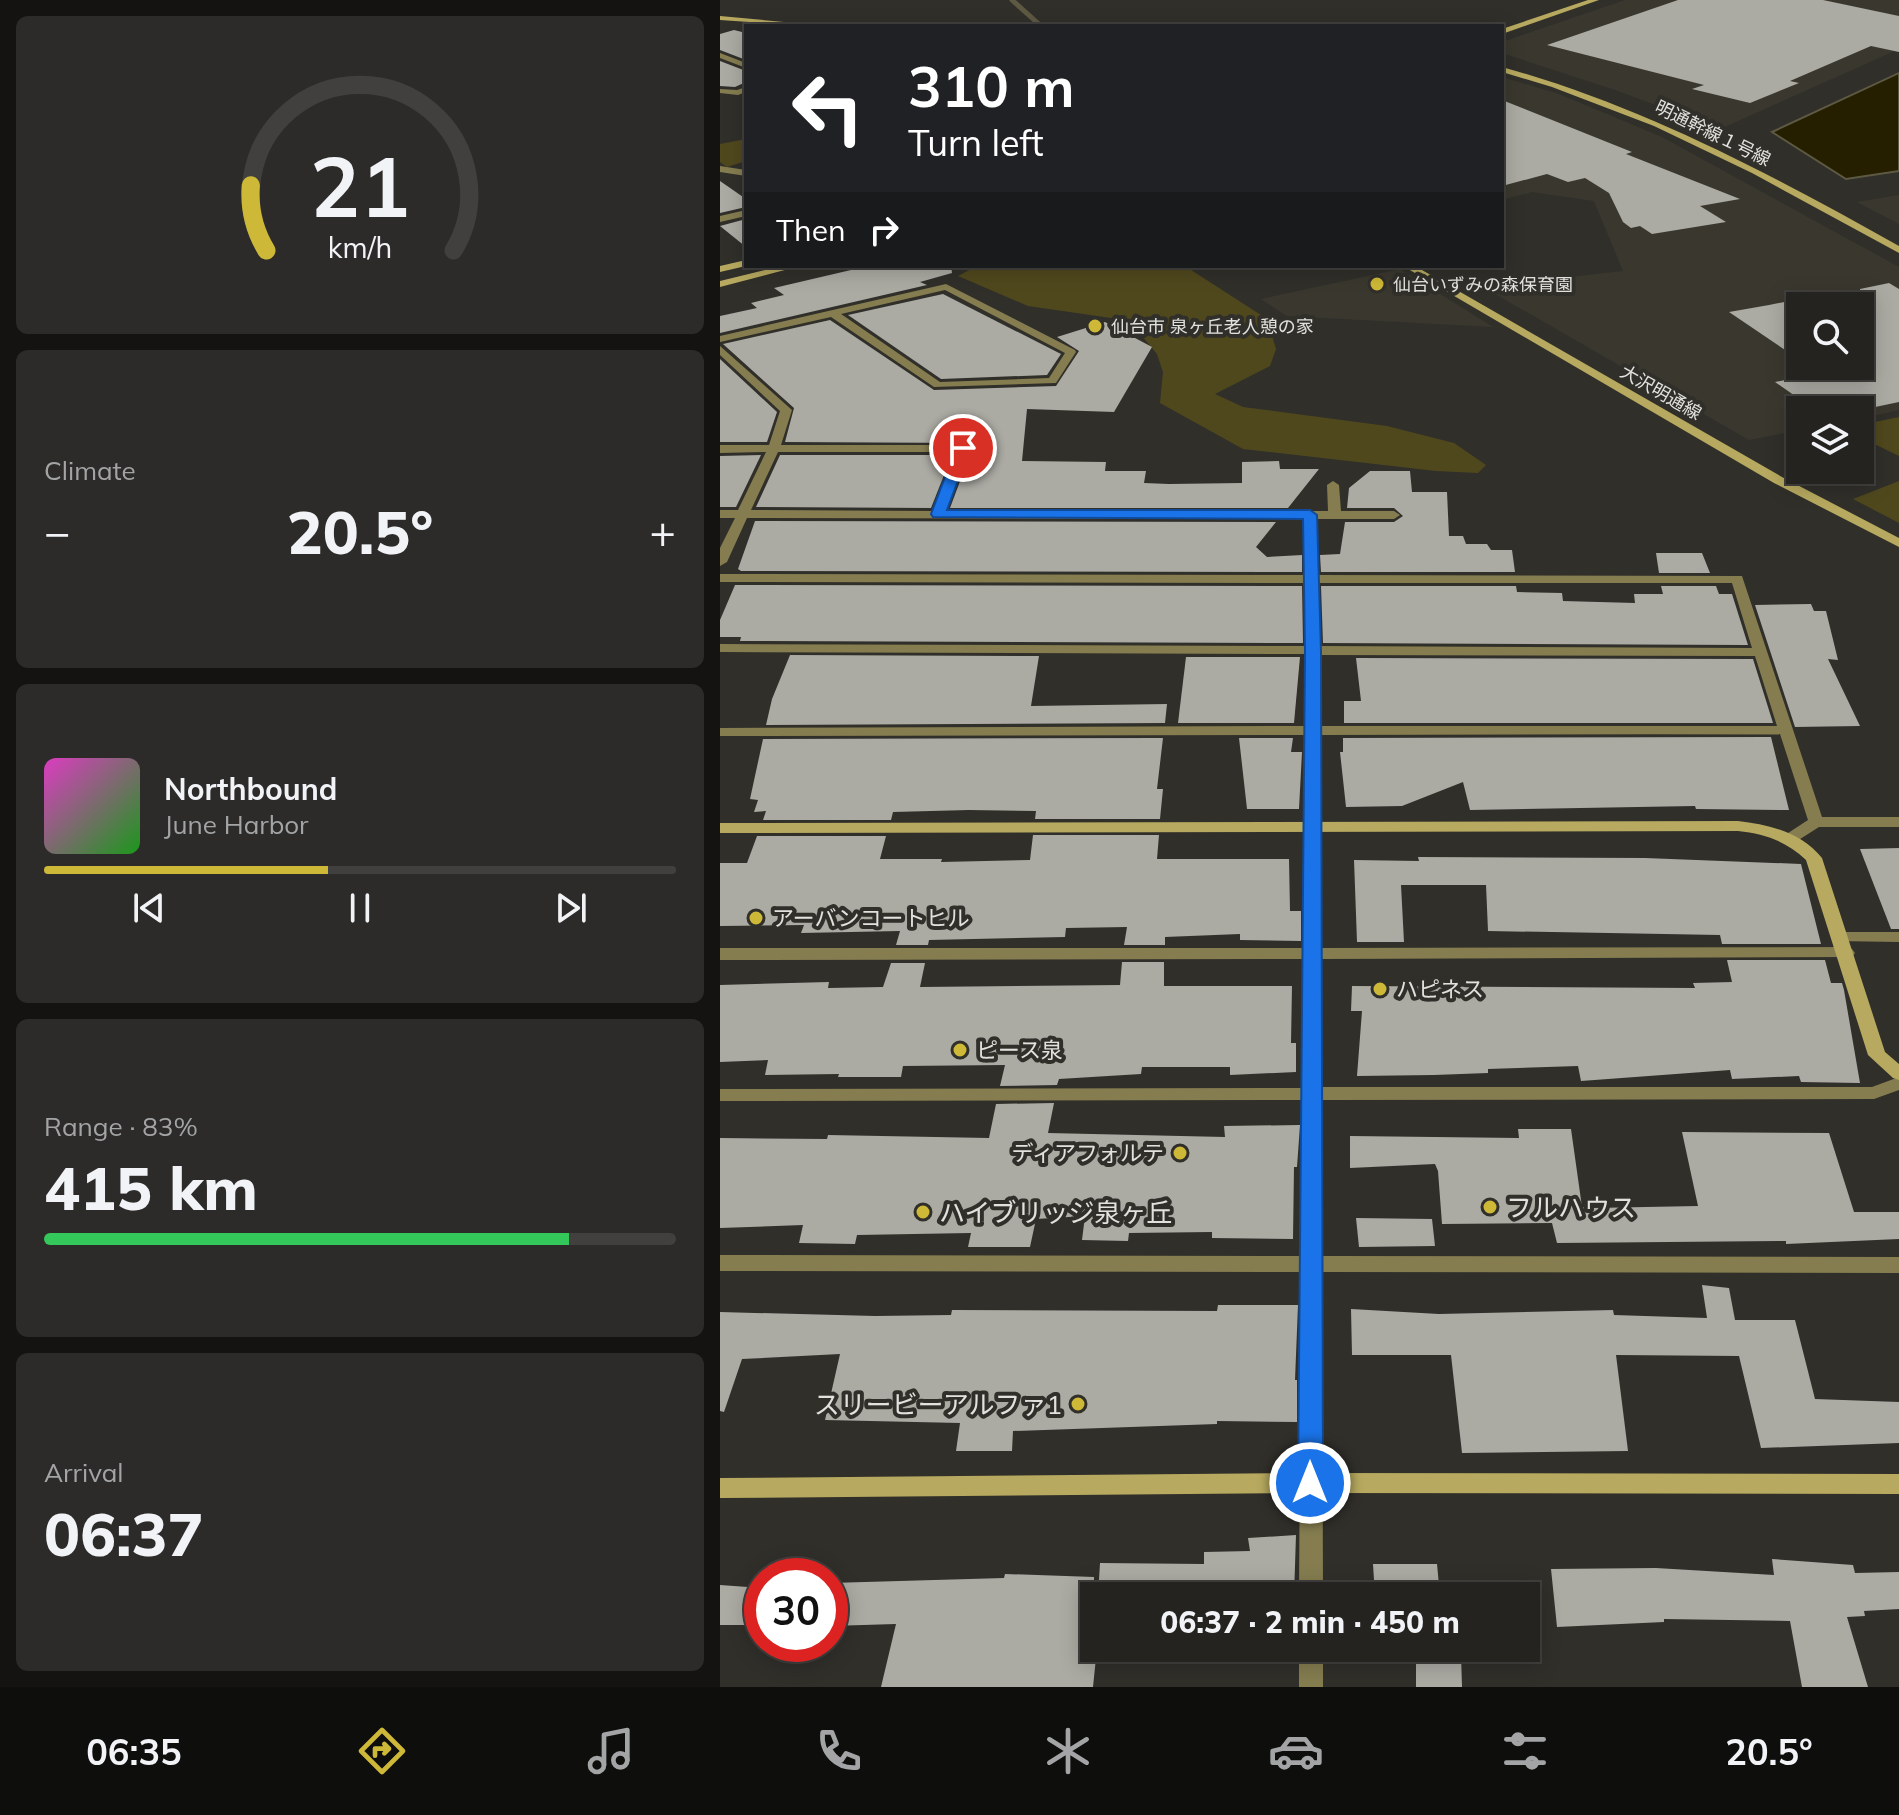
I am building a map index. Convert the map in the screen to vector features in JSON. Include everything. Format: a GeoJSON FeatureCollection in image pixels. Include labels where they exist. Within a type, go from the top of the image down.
{"type":"FeatureCollection","features":[{"type":"Feature","properties":{"kind":"street"},"geometry":{"type":"LineString","coordinates":[[1499,24],[1570,0]]}},
{"type":"Feature","properties":{"kind":"street"},"geometry":{"type":"LineString","coordinates":[[1504,31],[1595,0]]}},
{"type":"Feature","properties":{"kind":"street"},"geometry":{"type":"LineString","coordinates":[[720,18],[784,24]]}},
{"type":"Feature","properties":{"kind":"street"},"geometry":{"type":"LineString","coordinates":[[720,55],[744,65]]}},
{"type":"Feature","properties":{"kind":"street"},"geometry":{"type":"LineString","coordinates":[[1504,63],[1631,103],[1681,123]]}},
{"type":"Feature","properties":{"kind":"street","name":"明通幹線１号線"},"geometry":{"type":"LineString","coordinates":[[1504,70],[1620,106],[1678,131],[1750,167],[1899,250]]}},
{"type":"Feature","properties":{"kind":"street"},"geometry":{"type":"LineString","coordinates":[[720,91],[738,93],[744,90]]}},
{"type":"Feature","properties":{"kind":"street"},"geometry":{"type":"LineString","coordinates":[[1707,135],[1899,238]]}},
{"type":"Feature","properties":{"kind":"street"},"geometry":{"type":"LineString","coordinates":[[720,169],[744,173]]}},
{"type":"Feature","properties":{"kind":"street"},"geometry":{"type":"LineString","coordinates":[[720,219],[744,213]]}},
{"type":"Feature","properties":{"kind":"street"},"geometry":{"type":"LineString","coordinates":[[720,269],[744,263]]}},
{"type":"Feature","properties":{"kind":"street"},"geometry":{"type":"LineString","coordinates":[[720,284],[787,268]]}},
{"type":"Feature","properties":{"kind":"street","name":"大沢明通線"},"geometry":{"type":"LineString","coordinates":[[1411,268],[1778,480],[1899,543]]}},
{"type":"Feature","properties":{"kind":"street"},"geometry":{"type":"LineString","coordinates":[[720,339],[946,287],[1071,352],[1052,381],[938,385],[834,314]]}},
{"type":"Feature","properties":{"kind":"street"},"geometry":{"type":"LineString","coordinates":[[720,349],[786,410],[774,448],[720,562]]}},
{"type":"Feature","properties":{"kind":"street"},"geometry":{"type":"LineString","coordinates":[[720,449],[963,448],[938,514]]}},
{"type":"Feature","properties":{"kind":"street"},"geometry":{"type":"LineString","coordinates":[[1333,485],[1335,515]]}},
{"type":"Feature","properties":{"kind":"street"},"geometry":{"type":"LineString","coordinates":[[720,514],[1394,515]]}},
{"type":"Feature","properties":{"kind":"street"},"geometry":{"type":"LineString","coordinates":[[1310,515],[1313,652],[1311,1582]]}},
{"type":"Feature","properties":{"kind":"street"},"geometry":{"type":"LineString","coordinates":[[720,578],[1737,579],[1816,822]]}},
{"type":"Feature","properties":{"kind":"street"},"geometry":{"type":"LineString","coordinates":[[720,648],[1759,652]]}},
{"type":"Feature","properties":{"kind":"street"},"geometry":{"type":"LineString","coordinates":[[720,732],[1784,730]]}},
{"type":"Feature","properties":{"kind":"street"},"geometry":{"type":"LineString","coordinates":[[1791,838],[1816,822],[1899,822]]}},
{"type":"Feature","properties":{"kind":"street"},"geometry":{"type":"LineString","coordinates":[[720,828],[1738,826],[1772,829],[1791,838],[1814,858],[1877,1055],[1899,1074]]}},
{"type":"Feature","properties":{"kind":"street"},"geometry":{"type":"LineString","coordinates":[[720,954],[1312,953],[1843,945],[1899,937]]}},
{"type":"Feature","properties":{"kind":"street"},"geometry":{"type":"LineString","coordinates":[[720,1095],[1874,1093],[1899,1083]]}},
{"type":"Feature","properties":{"kind":"street"},"geometry":{"type":"LineString","coordinates":[[720,1263],[1899,1265]]}},
{"type":"Feature","properties":{"kind":"street"},"geometry":{"type":"LineString","coordinates":[[720,1488],[1310,1483],[1899,1484]]}},
{"type":"Feature","properties":{"kind":"street"},"geometry":{"type":"LineString","coordinates":[[1311,1662],[1311,1687]]}},
{"type":"Feature","properties":{"kind":"shaded area"},"geometry":{"type":"Polygon","coordinates":[[[1625,0],[1899,0],[1899,49],[1720,129],[1504,54],[1504,41],[1625,0]]]}},
{"type":"Feature","properties":{"kind":"shaded area"},"geometry":{"type":"Polygon","coordinates":[[[1899,73],[1899,171],[1846,179],[1772,132],[1899,73]]]}},
{"type":"Feature","properties":{"kind":"shaded area"},"geometry":{"type":"Polygon","coordinates":[[[1504,78],[1559,94],[1662,137],[1899,267],[1899,410],[1874,416],[1874,396],[1786,396],[1786,433],[1749,440],[1483,287],[1623,271],[1594,201],[1532,192],[1504,199],[1504,78]]]}},
{"type":"Feature","properties":{"kind":"shaded area"},"geometry":{"type":"Polygon","coordinates":[[[744,139],[744,162],[727,167],[720,162],[720,144],[744,139]]]}},
{"type":"Feature","properties":{"kind":"shaded area"},"geometry":{"type":"Polygon","coordinates":[[[1899,195],[1899,224],[1857,202],[1899,195]]]}},
{"type":"Feature","properties":{"kind":"shaded area"},"geometry":{"type":"Polygon","coordinates":[[[973,268],[1188,268],[1267,319],[1276,349],[1270,366],[1215,394],[1243,407],[1387,426],[1454,443],[1486,465],[1478,473],[1436,471],[1243,449],[1160,403],[1163,372],[1157,354],[1142,336],[1118,319],[1028,306],[958,276],[973,268]]]}},
{"type":"Feature","properties":{"kind":"shaded area","name":"仙台いずみの森保育園"},"geometry":{"type":"Polygon","coordinates":[[[1400,269],[1493,327],[1287,316],[1261,299],[1400,269]]]}},
{"type":"Feature","properties":{"kind":"shaded area"},"geometry":{"type":"Polygon","coordinates":[[[1899,417],[1899,456],[1874,444],[1874,422],[1899,417]]]}},
{"type":"Feature","properties":{"kind":"shaded area"},"geometry":{"type":"Polygon","coordinates":[[[1899,481],[1899,523],[1853,499],[1899,481]]]}},
{"type":"Feature","properties":{"kind":"building"},"geometry":{"type":"Polygon","coordinates":[[[1678,0],[1823,0],[1899,16],[1899,52],[1871,46],[1790,81],[1799,83],[1750,103],[1692,89],[1704,85],[1547,45],[1678,0]]]}},
{"type":"Feature","properties":{"kind":"building"},"geometry":{"type":"Polygon","coordinates":[[[734,30],[744,32],[744,59],[720,50],[720,34],[734,30]]]}},
{"type":"Feature","properties":{"kind":"building"},"geometry":{"type":"Polygon","coordinates":[[[720,61],[744,70],[744,83],[735,87],[720,86],[720,61]]]}},
{"type":"Feature","properties":{"kind":"building"},"geometry":{"type":"Polygon","coordinates":[[[1504,101],[1740,199],[1700,206],[1726,222],[1652,234],[1640,226],[1631,228],[1623,222],[1609,193],[1585,178],[1568,182],[1547,174],[1504,185],[1504,101]]]}},
{"type":"Feature","properties":{"kind":"building"},"geometry":{"type":"Polygon","coordinates":[[[720,181],[744,198],[744,207],[720,213],[720,181]]]}},
{"type":"Feature","properties":{"kind":"building"},"geometry":{"type":"Polygon","coordinates":[[[744,220],[744,245],[720,226],[744,220]]]}},
{"type":"Feature","properties":{"kind":"building"},"geometry":{"type":"Polygon","coordinates":[[[859,268],[951,268],[952,273],[920,282],[927,285],[720,333],[720,316],[757,308],[751,303],[784,295],[774,288],[859,268]]]}},
{"type":"Feature","properties":{"kind":"building"},"geometry":{"type":"Polygon","coordinates":[[[1889,283],[1899,289],[1899,402],[1874,407],[1874,396],[1795,396],[1775,382],[1874,380],[1874,292],[1860,292],[1860,289],[1889,283]]]}},
{"type":"Feature","properties":{"kind":"building"},"geometry":{"type":"Polygon","coordinates":[[[943,294],[1061,354],[1047,375],[941,379],[848,315],[943,294]]]}},
{"type":"Feature","properties":{"kind":"building"},"geometry":{"type":"Polygon","coordinates":[[[1786,302],[1786,351],[1729,312],[1786,302]]]}},
{"type":"Feature","properties":{"kind":"building"},"geometry":{"type":"Polygon","coordinates":[[[830,320],[934,390],[1056,386],[1079,351],[1057,337],[1105,322],[1152,347],[1114,412],[1027,409],[1022,461],[1106,462],[1105,471],[1146,471],[1144,483],[1169,484],[1242,483],[1242,462],[1279,461],[1280,469],[1319,469],[1288,508],[950,508],[972,449],[970,443],[785,442],[794,408],[723,344],[830,320]]]}},
{"type":"Feature","properties":{"kind":"building"},"geometry":{"type":"Polygon","coordinates":[[[720,359],[777,412],[767,442],[720,442],[720,359]]]}},
{"type":"Feature","properties":{"kind":"building"},"geometry":{"type":"Polygon","coordinates":[[[761,455],[736,507],[720,507],[720,456],[761,455]]]}},
{"type":"Feature","properties":{"kind":"building"},"geometry":{"type":"Polygon","coordinates":[[[780,455],[952,455],[931,508],[756,507],[780,455]]]}},
{"type":"Feature","properties":{"kind":"building"},"geometry":{"type":"Polygon","coordinates":[[[1370,471],[1410,471],[1412,492],[1447,492],[1449,536],[1463,536],[1466,544],[1487,544],[1491,550],[1512,550],[1515,572],[1321,572],[1320,555],[1340,554],[1345,522],[1394,522],[1403,516],[1394,508],[1347,508],[1349,488],[1370,471]]]}},
{"type":"Feature","properties":{"kind":"building"},"geometry":{"type":"Polygon","coordinates":[[[755,521],[1276,522],[1256,547],[1267,557],[1302,555],[1302,572],[741,571],[738,569],[755,521]]]}},
{"type":"Feature","properties":{"kind":"building"},"geometry":{"type":"Polygon","coordinates":[[[1656,553],[1702,553],[1710,573],[1659,573],[1656,553]]]}},
{"type":"Feature","properties":{"kind":"building"},"geometry":{"type":"Polygon","coordinates":[[[735,585],[1302,586],[1303,643],[740,641],[741,637],[720,637],[720,620],[735,585]]]}},
{"type":"Feature","properties":{"kind":"building"},"geometry":{"type":"Polygon","coordinates":[[[1321,586],[1516,586],[1517,592],[1562,593],[1563,601],[1635,603],[1634,594],[1663,594],[1661,586],[1716,586],[1719,594],[1732,594],[1748,645],[1323,643],[1321,586]]]}},
{"type":"Feature","properties":{"kind":"building"},"geometry":{"type":"Polygon","coordinates":[[[1811,604],[1814,611],[1826,611],[1838,660],[1828,659],[1860,726],[1795,727],[1755,605],[1811,604]]]}},
{"type":"Feature","properties":{"kind":"building"},"geometry":{"type":"Polygon","coordinates":[[[790,655],[1039,656],[1031,706],[1167,704],[1165,723],[766,725],[772,699],[790,655]]]}},
{"type":"Feature","properties":{"kind":"building"},"geometry":{"type":"Polygon","coordinates":[[[1186,657],[1300,657],[1294,723],[1178,723],[1186,657]]]}},
{"type":"Feature","properties":{"kind":"building"},"geometry":{"type":"Polygon","coordinates":[[[1356,658],[1753,659],[1773,723],[1344,723],[1344,701],[1361,701],[1356,658]]]}},
{"type":"Feature","properties":{"kind":"building"},"geometry":{"type":"Polygon","coordinates":[[[1771,737],[1789,810],[1696,809],[1695,806],[1470,810],[1463,782],[1402,806],[1346,807],[1340,752],[1343,752],[1343,738],[1771,737]]]}},
{"type":"Feature","properties":{"kind":"building"},"geometry":{"type":"Polygon","coordinates":[[[1163,738],[1157,789],[1163,789],[1160,819],[1035,819],[1036,811],[969,810],[893,812],[891,820],[763,820],[766,811],[754,812],[758,800],[750,799],[763,739],[1163,738]]]}},
{"type":"Feature","properties":{"kind":"building"},"geometry":{"type":"Polygon","coordinates":[[[1239,738],[1293,738],[1291,752],[1302,752],[1299,809],[1247,809],[1239,738]]]}},
{"type":"Feature","properties":{"kind":"building"},"geometry":{"type":"Polygon","coordinates":[[[1033,835],[1159,835],[1157,859],[1289,859],[1290,911],[1301,911],[1301,941],[1240,940],[1240,934],[1165,937],[1165,945],[1124,945],[1127,927],[1066,928],[1065,937],[929,940],[928,945],[896,945],[900,931],[801,933],[804,925],[720,926],[720,863],[747,863],[757,836],[886,836],[880,859],[942,859],[941,862],[1030,860],[1033,835]]]}},
{"type":"Feature","properties":{"kind":"building"},"geometry":{"type":"Polygon","coordinates":[[[1899,848],[1899,929],[1891,929],[1860,849],[1899,848]]]}},
{"type":"Feature","properties":{"kind":"building"},"geometry":{"type":"Polygon","coordinates":[[[1418,857],[1645,858],[1801,864],[1821,944],[1722,944],[1720,935],[1488,931],[1486,885],[1401,885],[1404,942],[1357,942],[1354,860],[1419,861],[1418,857]]]}},
{"type":"Feature","properties":{"kind":"building"},"geometry":{"type":"Polygon","coordinates":[[[1727,960],[1825,960],[1831,983],[1842,983],[1844,990],[1860,1083],[1801,1082],[1799,1076],[1732,1079],[1730,1070],[1581,1081],[1578,1066],[1488,1069],[1488,1073],[1357,1076],[1362,1011],[1351,1011],[1352,986],[1695,988],[1693,983],[1732,982],[1727,960]]]}},
{"type":"Feature","properties":{"kind":"building"},"geometry":{"type":"Polygon","coordinates":[[[1122,962],[1164,962],[1164,986],[1292,986],[1291,1043],[1296,1043],[1296,1072],[1230,1075],[1230,1067],[1142,1067],[1141,1074],[1059,1079],[1057,1085],[1000,1086],[1005,1065],[903,1066],[901,1077],[838,1077],[839,1074],[765,1075],[768,1060],[720,1062],[720,985],[829,982],[828,988],[883,987],[891,963],[925,963],[920,987],[1120,985],[1122,962]]]}},
{"type":"Feature","properties":{"kind":"building"},"geometry":{"type":"Polygon","coordinates":[[[1054,1103],[1048,1133],[1225,1137],[1224,1126],[1300,1125],[1297,1167],[1294,1167],[1293,1239],[1212,1238],[1212,1232],[1129,1233],[1128,1241],[1082,1240],[1085,1216],[1036,1219],[1030,1247],[968,1247],[971,1233],[857,1235],[855,1244],[799,1243],[803,1225],[720,1228],[720,1138],[827,1139],[828,1135],[989,1138],[996,1104],[1054,1103]]]}},
{"type":"Feature","properties":{"kind":"building"},"geometry":{"type":"Polygon","coordinates":[[[1518,1129],[1571,1129],[1582,1207],[1593,1208],[1698,1206],[1682,1132],[1829,1133],[1854,1212],[1899,1212],[1899,1239],[1786,1244],[1786,1241],[1557,1243],[1552,1223],[1442,1224],[1435,1164],[1350,1168],[1350,1136],[1519,1138],[1518,1129]]]}},
{"type":"Feature","properties":{"kind":"building"},"geometry":{"type":"Polygon","coordinates":[[[1356,1218],[1432,1219],[1435,1246],[1359,1247],[1356,1218]]]}},
{"type":"Feature","properties":{"kind":"building"},"geometry":{"type":"Polygon","coordinates":[[[1702,1285],[1729,1288],[1735,1320],[1795,1320],[1815,1399],[1899,1402],[1899,1443],[1761,1448],[1739,1356],[1616,1355],[1628,1451],[1462,1453],[1451,1355],[1352,1355],[1351,1309],[1439,1314],[1613,1310],[1614,1315],[1707,1318],[1702,1285]]]}},
{"type":"Feature","properties":{"kind":"building"},"geometry":{"type":"Polygon","coordinates":[[[1218,1305],[1298,1305],[1297,1422],[1217,1421],[1217,1424],[1013,1431],[1012,1451],[956,1451],[960,1423],[825,1420],[840,1354],[742,1359],[724,1412],[720,1411],[720,1312],[951,1315],[952,1310],[1217,1311],[1218,1305]]]}},
{"type":"Feature","properties":{"kind":"building"},"geometry":{"type":"Polygon","coordinates":[[[1296,1535],[1294,1582],[1099,1582],[1100,1563],[1204,1564],[1204,1552],[1250,1551],[1248,1538],[1296,1535]]]}},
{"type":"Feature","properties":{"kind":"building"},"geometry":{"type":"Polygon","coordinates":[[[1772,1559],[1853,1565],[1855,1573],[1899,1572],[1899,1609],[1864,1611],[1865,1616],[1847,1617],[1868,1687],[1802,1687],[1790,1621],[1664,1619],[1664,1622],[1557,1627],[1551,1569],[1656,1568],[1774,1575],[1772,1559]]]}},
{"type":"Feature","properties":{"kind":"building"},"geometry":{"type":"Polygon","coordinates":[[[1373,1564],[1437,1564],[1439,1582],[1374,1582],[1373,1564]]]}},
{"type":"Feature","properties":{"kind":"building"},"geometry":{"type":"Polygon","coordinates":[[[1005,1574],[1094,1577],[1094,1582],[1080,1582],[1080,1662],[1096,1662],[1093,1687],[881,1687],[896,1624],[848,1625],[848,1582],[1004,1578],[1005,1574]]]}},
{"type":"Feature","properties":{"kind":"building"},"geometry":{"type":"Polygon","coordinates":[[[720,1585],[744,1587],[744,1625],[720,1625],[720,1585]]]}},
{"type":"Feature","properties":{"kind":"building"},"geometry":{"type":"Polygon","coordinates":[[[1416,1662],[1461,1662],[1462,1687],[1416,1687],[1416,1662]]]}},
{"type":"Feature","properties":{"kind":"waterway"},"geometry":{"type":"LineString","coordinates":[[1012,0],[1039,24]]}},
{"type":"Feature","properties":{"kind":"place","name":"仙台いずみの森保育園"},"geometry":{"type":"Point","coordinates":[1377,284]}},
{"type":"Feature","properties":{"kind":"place","name":"仙台市 泉ヶ丘老人憩の家"},"geometry":{"type":"Point","coordinates":[1095,326]}},
{"type":"Feature","properties":{"kind":"place","name":"アーバンコートヒル"},"geometry":{"type":"Point","coordinates":[756,918]}},
{"type":"Feature","properties":{"kind":"place","name":"ハピネス"},"geometry":{"type":"Point","coordinates":[1380,989]}},
{"type":"Feature","properties":{"kind":"place","name":"ピース泉"},"geometry":{"type":"Point","coordinates":[960,1050]}},
{"type":"Feature","properties":{"kind":"place","name":"ディアフォルテ"},"geometry":{"type":"Point","coordinates":[1180,1153]}},
{"type":"Feature","properties":{"kind":"place","name":"フルハウス"},"geometry":{"type":"Point","coordinates":[1490,1207]}},
{"type":"Feature","properties":{"kind":"place","name":"ハイブリッジ泉ヶ丘"},"geometry":{"type":"Point","coordinates":[923,1212]}},
{"type":"Feature","properties":{"kind":"place","name":"スリービーアルファ1"},"geometry":{"type":"Point","coordinates":[1078,1404]}},
{"type":"Feature","properties":{"kind":"route"},"geometry":{"type":"LineString","coordinates":[[963,448],[938,514],[1310,515],[1313,827],[1310,1483]]}}]}
